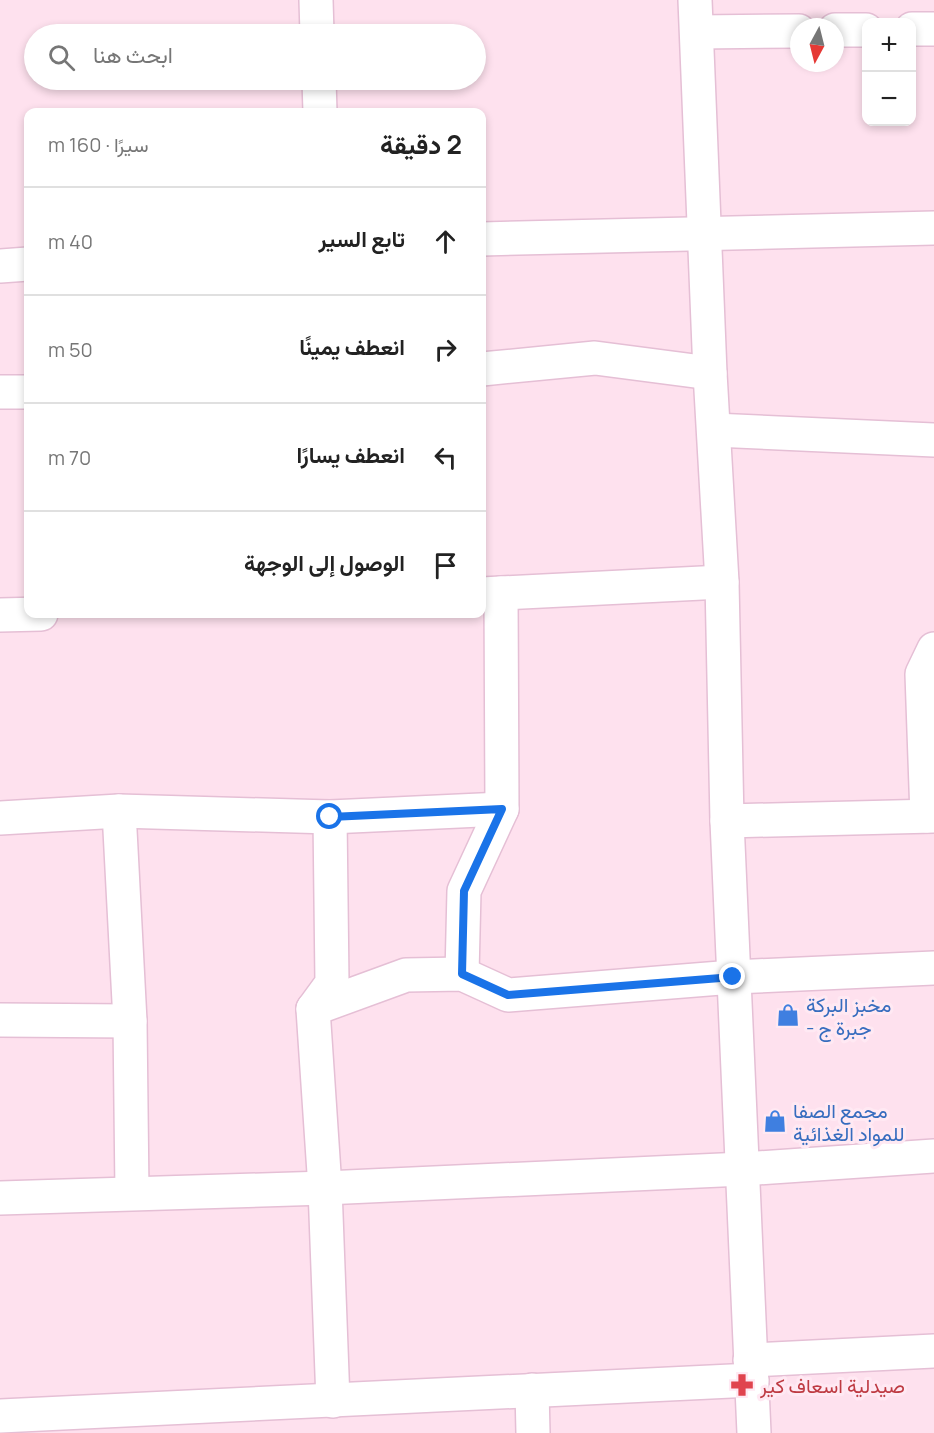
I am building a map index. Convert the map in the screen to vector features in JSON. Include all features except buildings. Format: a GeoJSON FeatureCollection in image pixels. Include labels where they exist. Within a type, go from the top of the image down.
{"type":"FeatureCollection","features":[{"type":"Feature","properties":{"kind":"street"},"geometry":{"type":"LineString","coordinates":[[316,0],[317,24]]}},
{"type":"Feature","properties":{"kind":"street"},"geometry":{"type":"LineString","coordinates":[[695,0],[710,373],[722,582],[733,977],[754,1433]]}},
{"type":"Feature","properties":{"kind":"street"},"geometry":{"type":"LineString","coordinates":[[916,29],[934,29]]}},
{"type":"Feature","properties":{"kind":"street"},"geometry":{"type":"LineString","coordinates":[[844,30],[862,30]]}},
{"type":"Feature","properties":{"kind":"street"},"geometry":{"type":"LineString","coordinates":[[697,32],[790,31]]}},
{"type":"Feature","properties":{"kind":"street"},"geometry":{"type":"LineString","coordinates":[[319,90],[320,108]]}},
{"type":"Feature","properties":{"kind":"street"},"geometry":{"type":"LineString","coordinates":[[486,239],[934,228]]}},
{"type":"Feature","properties":{"kind":"street"},"geometry":{"type":"LineString","coordinates":[[0,266],[24,264]]}},
{"type":"Feature","properties":{"kind":"street"},"geometry":{"type":"LineString","coordinates":[[486,369],[595,358],[710,373]]}},
{"type":"Feature","properties":{"kind":"street"},"geometry":{"type":"LineString","coordinates":[[0,392],[24,392]]}},
{"type":"Feature","properties":{"kind":"street"},"geometry":{"type":"LineString","coordinates":[[714,430],[934,440]]}},
{"type":"Feature","properties":{"kind":"street"},"geometry":{"type":"LineString","coordinates":[[462,974],[464,891],[502,809],[491,594],[722,582]]}},
{"type":"Feature","properties":{"kind":"street"},"geometry":{"type":"LineString","coordinates":[[0,615],[24,614]]}},
{"type":"Feature","properties":{"kind":"street"},"geometry":{"type":"LineString","coordinates":[[728,821],[931,816],[922,674],[934,649]]}},
{"type":"Feature","properties":{"kind":"street"},"geometry":{"type":"LineString","coordinates":[[0,818],[119,811],[330,817],[502,809]]}},
{"type":"Feature","properties":{"kind":"street"},"geometry":{"type":"LineString","coordinates":[[119,811],[130,1021],[132,1193]]}},
{"type":"Feature","properties":{"kind":"street"},"geometry":{"type":"LineString","coordinates":[[330,817],[332,983],[313,1009],[325,1188],[333,1401]]}},
{"type":"Feature","properties":{"kind":"street"},"geometry":{"type":"LineString","coordinates":[[313,1009],[406,975],[462,974],[508,995],[733,977],[934,968]]}},
{"type":"Feature","properties":{"kind":"street"},"geometry":{"type":"LineString","coordinates":[[0,1020],[130,1021]]}},
{"type":"Feature","properties":{"kind":"street"},"geometry":{"type":"LineString","coordinates":[[0,1198],[325,1188],[743,1169],[934,1156]]}},
{"type":"Feature","properties":{"kind":"street"},"geometry":{"type":"LineString","coordinates":[[0,1416],[532,1390],[934,1351]]}},
{"type":"Feature","properties":{"kind":"street"},"geometry":{"type":"LineString","coordinates":[[532,1390],[533,1433]]}},
{"type":"Feature","properties":{"kind":"place","name":"مخبز البركة - جبرة ج"},"geometry":{"type":"Point","coordinates":[788,1015]}},
{"type":"Feature","properties":{"kind":"place","name":"مجمع الصفا للمواد الغذائية"},"geometry":{"type":"Point","coordinates":[775,1121]}},
{"type":"Feature","properties":{"kind":"place","name":"صيدلية اسعاف كير"},"geometry":{"type":"Point","coordinates":[742,1385]}},
{"type":"Feature","properties":{"kind":"route"},"geometry":{"type":"LineString","coordinates":[[330,817],[502,809],[464,891],[462,974],[508,995],[733,977]]}}]}
